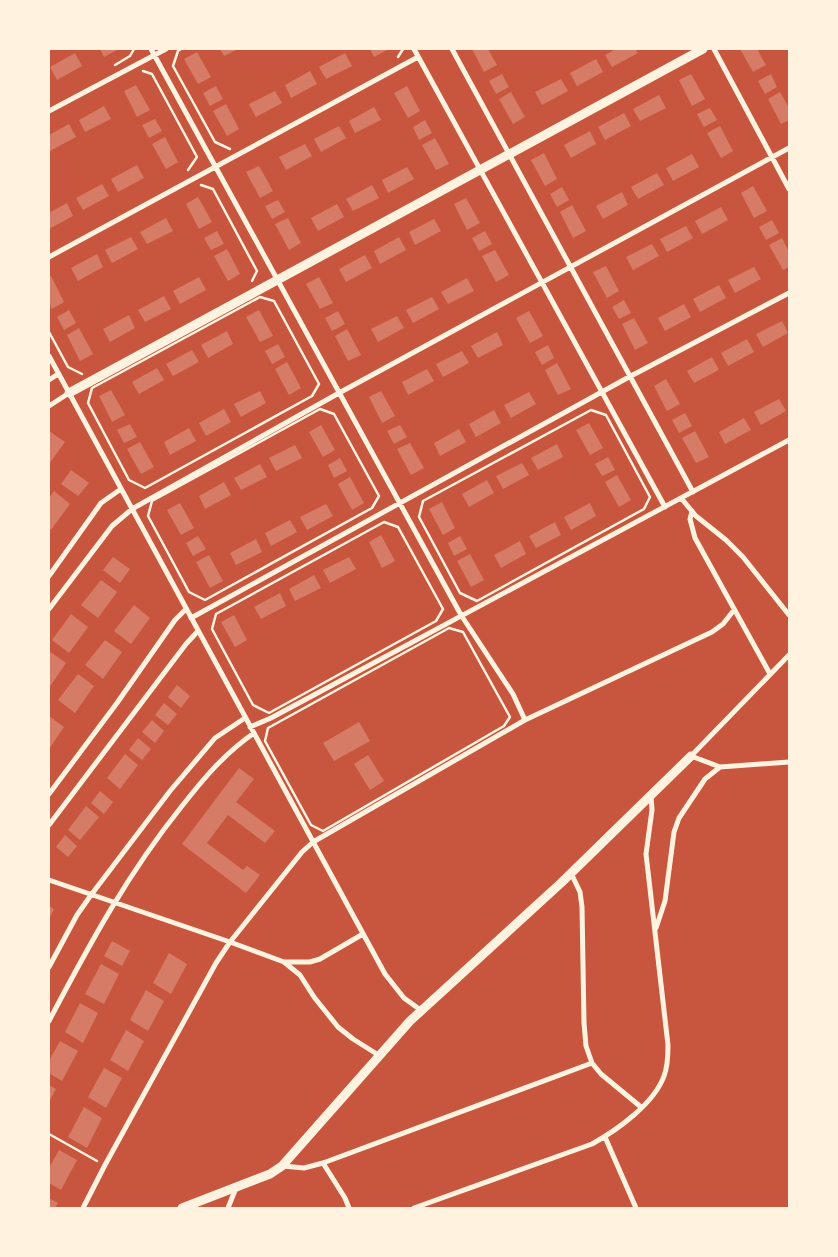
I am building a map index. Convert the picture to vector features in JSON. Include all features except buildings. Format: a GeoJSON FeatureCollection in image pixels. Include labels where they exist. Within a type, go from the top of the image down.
{"type":"FeatureCollection","features":[{"type":"Feature","properties":{"kind":"street"},"geometry":{"type":"LineString","coordinates":[[151,49],[461,615],[513,694],[525,720]]}},
{"type":"Feature","properties":{"kind":"street"},"geometry":{"type":"LineString","coordinates":[[49,111],[166,49]]}},
{"type":"Feature","properties":{"kind":"street"},"geometry":{"type":"LineString","coordinates":[[414,49],[665,507]]}},
{"type":"Feature","properties":{"kind":"street"},"geometry":{"type":"LineString","coordinates":[[452,49],[693,492]]}},
{"type":"Feature","properties":{"kind":"street"},"geometry":{"type":"LineString","coordinates":[[49,406],[69,393],[702,49]]}},
{"type":"Feature","properties":{"kind":"street"},"geometry":{"type":"LineString","coordinates":[[714,49],[789,189]]}},
{"type":"Feature","properties":{"kind":"street"},"geometry":{"type":"LineString","coordinates":[[49,257],[418,57]]}},
{"type":"Feature","properties":{"kind":"street"},"geometry":{"type":"LineString","coordinates":[[49,610],[112,526],[132,510],[339,393],[789,148]]}},
{"type":"Feature","properties":{"kind":"street"},"geometry":{"type":"LineString","coordinates":[[191,618],[630,377],[789,294]]}},
{"type":"Feature","properties":{"kind":"street"},"geometry":{"type":"LineString","coordinates":[[49,356],[385,974],[404,998],[422,1011]]}},
{"type":"Feature","properties":{"kind":"street"},"geometry":{"type":"LineString","coordinates":[[49,380],[58,374]]}},
{"type":"Feature","properties":{"kind":"street"},"geometry":{"type":"LineString","coordinates":[[250,727],[271,718],[789,440]]}},
{"type":"Feature","properties":{"kind":"street"},"geometry":{"type":"LineString","coordinates":[[49,576],[102,503],[121,489]]}},
{"type":"Feature","properties":{"kind":"street"},"geometry":{"type":"LineString","coordinates":[[681,498],[692,511],[743,557],[789,615]]}},
{"type":"Feature","properties":{"kind":"street"},"geometry":{"type":"LineString","coordinates":[[692,511],[690,519],[695,538],[770,674]]}},
{"type":"Feature","properties":{"kind":"street"},"geometry":{"type":"LineString","coordinates":[[49,794],[117,703],[175,620],[186,609]]}},
{"type":"Feature","properties":{"kind":"street"},"geometry":{"type":"LineString","coordinates":[[83,1208],[216,962],[302,852],[313,842],[525,720],[712,632],[723,624],[734,610]]}},
{"type":"Feature","properties":{"kind":"street"},"geometry":{"type":"LineString","coordinates":[[49,825],[186,644],[198,631]]}},
{"type":"Feature","properties":{"kind":"street"},"geometry":{"type":"LineString","coordinates":[[182,1208],[270,1174],[282,1166],[410,1021],[571,873],[691,756],[789,655]]}},
{"type":"Feature","properties":{"kind":"street"},"geometry":{"type":"LineString","coordinates":[[49,967],[77,915],[91,894],[170,791],[215,738],[245,718]]}},
{"type":"Feature","properties":{"kind":"street"},"geometry":{"type":"LineString","coordinates":[[49,1021],[114,902],[160,832],[200,782],[229,752],[254,734]]}},
{"type":"Feature","properties":{"kind":"street"},"geometry":{"type":"LineString","coordinates":[[691,756],[720,766],[789,762]]}},
{"type":"Feature","properties":{"kind":"street"},"geometry":{"type":"LineString","coordinates":[[655,931],[665,901],[674,832],[679,818],[705,779],[720,766]]}},
{"type":"Feature","properties":{"kind":"street"},"geometry":{"type":"LineString","coordinates":[[414,1208],[575,1151],[605,1137],[641,1107],[658,1088],[665,1074],[668,1045],[646,854],[652,810],[651,795]]}},
{"type":"Feature","properties":{"kind":"street"},"geometry":{"type":"LineString","coordinates":[[571,873],[580,892],[582,907],[586,1046],[592,1063],[600,1074],[641,1107]]}},
{"type":"Feature","properties":{"kind":"street"},"geometry":{"type":"LineString","coordinates":[[49,880],[284,962],[300,975],[314,997],[338,1027],[380,1056]]}},
{"type":"Feature","properties":{"kind":"street"},"geometry":{"type":"LineString","coordinates":[[284,962],[310,962],[320,959],[363,934]]}},
{"type":"Feature","properties":{"kind":"street"},"geometry":{"type":"LineString","coordinates":[[282,1166],[304,1168],[323,1163],[592,1063]]}},
{"type":"Feature","properties":{"kind":"street"},"geometry":{"type":"LineString","coordinates":[[605,1137],[636,1208]]}},
{"type":"Feature","properties":{"kind":"street"},"geometry":{"type":"LineString","coordinates":[[323,1163],[349,1208]]}},
{"type":"Feature","properties":{"kind":"street"},"geometry":{"type":"LineString","coordinates":[[228,1208],[236,1188]]}},
{"type":"Feature","properties":{"kind":"path"},"geometry":{"type":"LineString","coordinates":[[181,49],[178,50],[173,66],[215,142]]}},
{"type":"Feature","properties":{"kind":"path"},"geometry":{"type":"LineString","coordinates":[[138,70],[152,74],[197,157],[190,169],[182,173]]}},
{"type":"Feature","properties":{"kind":"path"},"geometry":{"type":"LineString","coordinates":[[198,184],[213,189],[253,263],[257,271],[251,283]]}},
{"type":"Feature","properties":{"kind":"path"},"geometry":{"type":"LineString","coordinates":[[260,296],[274,301],[319,384],[312,396],[145,488],[129,480],[88,403],[92,388],[260,296]]}},
{"type":"Feature","properties":{"kind":"path"},"geometry":{"type":"LineString","coordinates":[[49,332],[68,367],[84,375]]}},
{"type":"Feature","properties":{"kind":"path"},"geometry":{"type":"LineString","coordinates":[[320,409],[334,414],[379,496],[372,508],[205,600],[189,592],[148,516],[152,501],[320,409]]}},
{"type":"Feature","properties":{"kind":"path"},"geometry":{"type":"LineString","coordinates":[[591,410],[606,414],[650,497],[644,509],[477,601],[460,593],[419,516],[423,502],[591,410]]}},
{"type":"Feature","properties":{"kind":"path"},"geometry":{"type":"LineString","coordinates":[[384,522],[398,527],[443,609],[436,621],[269,713],[253,705],[212,629],[216,614],[384,522]]}},
{"type":"Feature","properties":{"kind":"path"},"geometry":{"type":"LineString","coordinates":[[449,628],[463,632],[510,717],[504,726],[323,832],[310,825],[265,741],[268,728],[449,628]]}},
{"type":"Feature","properties":{"kind":"path"},"geometry":{"type":"LineString","coordinates":[[49,1134],[105,1165]]}}]}
